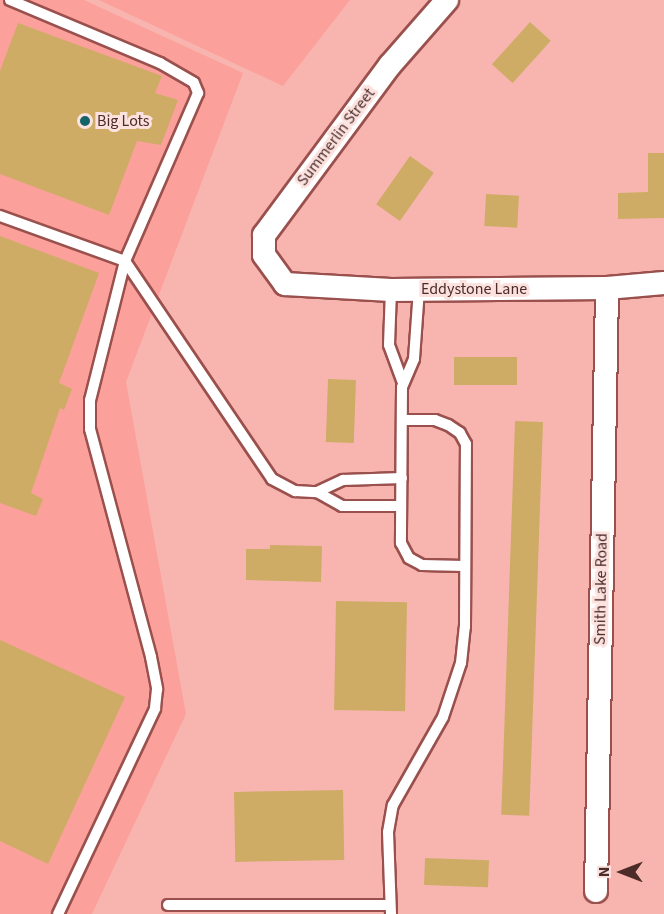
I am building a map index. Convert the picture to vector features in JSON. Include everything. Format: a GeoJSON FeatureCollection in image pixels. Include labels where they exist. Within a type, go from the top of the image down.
{"type":"FeatureCollection","features":[{"type":"Feature","properties":{"kind":"street","name":"Summerlin Street"},"geometry":{"type":"LineString","coordinates":[[285,284],[264,255],[264,235],[390,65],[447,0]]}},
{"type":"Feature","properties":{"kind":"street","name":"Eddystone Lane"},"geometry":{"type":"LineString","coordinates":[[285,284],[391,290],[607,288],[664,283]]}},
{"type":"Feature","properties":{"kind":"street","name":"Smith Lake Road"},"geometry":{"type":"LineString","coordinates":[[596,891],[607,288]]}},
{"type":"Feature","properties":{"kind":"lane"},"geometry":{"type":"LineString","coordinates":[[10,0],[160,63],[197,87],[194,106],[125,261],[90,400],[90,429],[151,657],[157,689],[155,709],[58,914]]}},
{"type":"Feature","properties":{"kind":"lane"},"geometry":{"type":"LineString","coordinates":[[0,216],[125,261],[256,460],[272,479],[295,491],[317,492],[342,506],[401,506]]}},
{"type":"Feature","properties":{"kind":"lane"},"geometry":{"type":"LineString","coordinates":[[403,383],[414,359],[418,289]]}},
{"type":"Feature","properties":{"kind":"lane"},"geometry":{"type":"LineString","coordinates":[[391,290],[389,345],[403,383],[401,543],[409,558],[422,565],[464,566]]}},
{"type":"Feature","properties":{"kind":"lane"},"geometry":{"type":"LineString","coordinates":[[168,905],[281,910],[390,909],[388,832],[393,805],[443,717],[453,691],[465,627],[465,444],[460,433],[435,420],[402,420]]}},
{"type":"Feature","properties":{"kind":"lane"},"geometry":{"type":"LineString","coordinates":[[317,492],[343,480],[402,478]]}},
{"type":"Feature","properties":{"kind":"shaded area"},"geometry":{"type":"Polygon","coordinates":[[[0,0],[84,0],[243,73],[126,382],[186,714],[92,914],[0,914],[0,0]]]}},
{"type":"Feature","properties":{"kind":"shaded area"},"geometry":{"type":"Polygon","coordinates":[[[99,0],[350,0],[283,86],[99,0]]]}},
{"type":"Feature","properties":{"kind":"building"},"geometry":{"type":"Polygon","coordinates":[[[530,22],[551,41],[513,83],[492,64],[530,22]]]}},
{"type":"Feature","properties":{"kind":"building","name":"Big Lots"},"geometry":{"type":"Polygon","coordinates":[[[18,23],[162,76],[155,93],[178,100],[161,145],[137,141],[109,215],[0,174],[0,71],[18,23]]]}},
{"type":"Feature","properties":{"kind":"building"},"geometry":{"type":"Polygon","coordinates":[[[648,153],[664,153],[664,218],[618,219],[618,193],[648,192],[648,153]]]}},
{"type":"Feature","properties":{"kind":"building"},"geometry":{"type":"Polygon","coordinates":[[[410,156],[434,173],[400,221],[376,204],[410,156]]]}},
{"type":"Feature","properties":{"kind":"building"},"geometry":{"type":"Polygon","coordinates":[[[486,194],[519,196],[517,228],[484,226],[486,194]]]}},
{"type":"Feature","properties":{"kind":"building"},"geometry":{"type":"Polygon","coordinates":[[[0,236],[99,273],[59,383],[72,389],[64,410],[60,408],[31,493],[43,499],[36,516],[0,503],[0,236]]]}},
{"type":"Feature","properties":{"kind":"building"},"geometry":{"type":"Polygon","coordinates":[[[454,357],[517,357],[517,385],[454,385],[454,357]]]}},
{"type":"Feature","properties":{"kind":"building"},"geometry":{"type":"Polygon","coordinates":[[[328,379],[356,380],[354,443],[326,442],[328,379]]]}},
{"type":"Feature","properties":{"kind":"building"},"geometry":{"type":"Polygon","coordinates":[[[515,421],[543,422],[529,816],[501,815],[515,421]]]}},
{"type":"Feature","properties":{"kind":"building"},"geometry":{"type":"Polygon","coordinates":[[[270,545],[322,546],[321,582],[246,580],[246,549],[270,549],[270,545]]]}},
{"type":"Feature","properties":{"kind":"building"},"geometry":{"type":"Polygon","coordinates":[[[336,601],[407,602],[405,711],[334,710],[336,601]]]}},
{"type":"Feature","properties":{"kind":"building"},"geometry":{"type":"Polygon","coordinates":[[[0,640],[125,697],[48,864],[0,841],[0,640]]]}},
{"type":"Feature","properties":{"kind":"building"},"geometry":{"type":"Polygon","coordinates":[[[343,790],[344,860],[235,862],[234,792],[343,790]]]}},
{"type":"Feature","properties":{"kind":"building"},"geometry":{"type":"Polygon","coordinates":[[[425,858],[489,860],[488,887],[424,885],[425,858]]]}},
{"type":"Feature","properties":{"kind":"place","name":"Big Lots"},"geometry":{"type":"Point","coordinates":[85,121]}}]}
